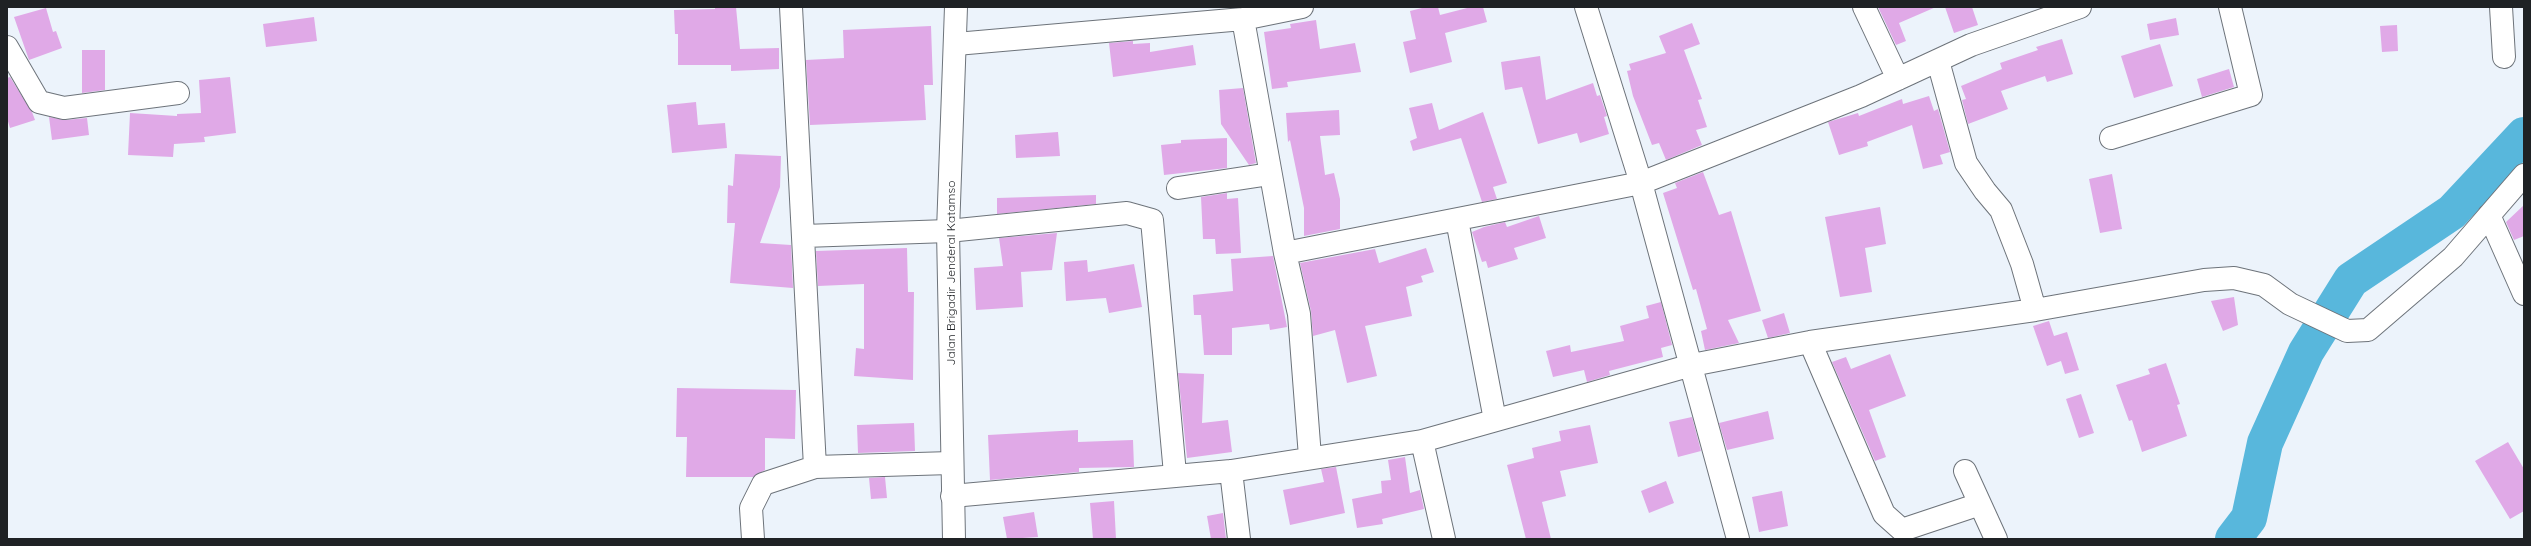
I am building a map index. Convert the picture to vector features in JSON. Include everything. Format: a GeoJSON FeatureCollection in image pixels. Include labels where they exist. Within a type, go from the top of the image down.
{"type":"FeatureCollection","features":[{"type":"Feature","properties":{"kind":"street"},"geometry":{"type":"LineString","coordinates":[[791,7],[815,467]]}},
{"type":"Feature","properties":{"kind":"street","name":"Jalan Brigadir Jenderal Katamso"},"geometry":{"type":"LineString","coordinates":[[954,539],[951,463],[948,231],[956,44],[956,7]]}},
{"type":"Feature","properties":{"kind":"street"},"geometry":{"type":"LineString","coordinates":[[956,44],[1164,16],[1243,18],[1302,7]]}},
{"type":"Feature","properties":{"kind":"street"},"geometry":{"type":"LineString","coordinates":[[1586,7],[1641,182],[1692,365],[1734,538]]}},
{"type":"Feature","properties":{"kind":"street"},"geometry":{"type":"LineString","coordinates":[[1864,7],[1898,79]]}},
{"type":"Feature","properties":{"kind":"street"},"geometry":{"type":"LineString","coordinates":[[1285,253],[1457,220],[1641,182],[1898,79],[1971,45],[2080,7]]}},
{"type":"Feature","properties":{"kind":"street"},"geometry":{"type":"LineString","coordinates":[[2111,138],[2251,95],[2230,7]]}},
{"type":"Feature","properties":{"kind":"street"},"geometry":{"type":"LineString","coordinates":[[2501,7],[2504,57]]}},
{"type":"Feature","properties":{"kind":"street"},"geometry":{"type":"LineString","coordinates":[[1243,18],[1270,174],[1285,253],[1299,314],[1310,457]]}},
{"type":"Feature","properties":{"kind":"street"},"geometry":{"type":"LineString","coordinates":[[7,47],[39,102],[64,108],[178,93]]}},
{"type":"Feature","properties":{"kind":"street"},"geometry":{"type":"LineString","coordinates":[[1938,61],[1966,163],[1985,191],[2001,210],[2022,264],[2035,310]]}},
{"type":"Feature","properties":{"kind":"street"},"geometry":{"type":"LineString","coordinates":[[1178,188],[1270,174]]}},
{"type":"Feature","properties":{"kind":"street"},"geometry":{"type":"LineString","coordinates":[[952,496],[1175,474],[1231,470],[1422,441],[1692,365],[1810,342],[2035,310],[2204,280],[2234,278],[2264,285],[2290,304],[2347,331],[2368,330],[2377,324],[2452,257],[2524,175]]}},
{"type":"Feature","properties":{"kind":"street"},"geometry":{"type":"LineString","coordinates":[[804,236],[948,231],[1127,213],[1152,220],[1175,474]]}},
{"type":"Feature","properties":{"kind":"street"},"geometry":{"type":"LineString","coordinates":[[2489,215],[2524,294]]}},
{"type":"Feature","properties":{"kind":"street"},"geometry":{"type":"LineString","coordinates":[[1457,220],[1495,420]]}},
{"type":"Feature","properties":{"kind":"street"},"geometry":{"type":"LineString","coordinates":[[1810,342],[1884,514],[1902,530],[1980,504]]}},
{"type":"Feature","properties":{"kind":"street"},"geometry":{"type":"LineString","coordinates":[[1422,441],[1444,539]]}},
{"type":"Feature","properties":{"kind":"street"},"geometry":{"type":"LineString","coordinates":[[753,539],[751,508],[763,484],[815,467],[951,463]]}},
{"type":"Feature","properties":{"kind":"street"},"geometry":{"type":"LineString","coordinates":[[1231,470],[1239,539]]}},
{"type":"Feature","properties":{"kind":"street"},"geometry":{"type":"LineString","coordinates":[[1964,471],[1996,539]]}},
{"type":"Feature","properties":{"kind":"building"},"geometry":{"type":"Polygon","coordinates":[[[715,7],[736,7],[740,49],[779,48],[779,69],[731,71],[731,65],[678,65],[678,34],[675,34],[674,10],[715,9],[715,7]]]}},
{"type":"Feature","properties":{"kind":"building"},"geometry":{"type":"Polygon","coordinates":[[[1426,7],[1438,7],[1440,15],[1471,7],[1483,7],[1487,22],[1445,33],[1452,62],[1410,73],[1403,42],[1416,39],[1410,11],[1426,7]]]}},
{"type":"Feature","properties":{"kind":"building"},"geometry":{"type":"Polygon","coordinates":[[[1878,7],[1936,7],[1899,23],[1906,41],[1896,45],[1878,7]]]}},
{"type":"Feature","properties":{"kind":"building"},"geometry":{"type":"Polygon","coordinates":[[[1945,7],[1972,7],[1978,25],[1954,33],[1945,7]]]}},
{"type":"Feature","properties":{"kind":"building"},"geometry":{"type":"Polygon","coordinates":[[[46,8],[53,32],[56,31],[62,48],[29,60],[14,17],[46,8]]]}},
{"type":"Feature","properties":{"kind":"building"},"geometry":{"type":"Polygon","coordinates":[[[314,17],[317,41],[266,47],[263,24],[314,17]]]}},
{"type":"Feature","properties":{"kind":"building"},"geometry":{"type":"Polygon","coordinates":[[[2176,18],[2179,35],[2150,40],[2147,24],[2176,18]]]}},
{"type":"Feature","properties":{"kind":"building"},"geometry":{"type":"Polygon","coordinates":[[[1316,20],[1320,49],[1355,43],[1361,72],[1287,82],[1288,87],[1272,89],[1264,32],[1291,28],[1290,24],[1316,20]]]}},
{"type":"Feature","properties":{"kind":"building"},"geometry":{"type":"Polygon","coordinates":[[[1692,23],[1700,44],[1684,50],[1702,99],[1698,100],[1707,127],[1696,130],[1702,145],[1666,160],[1659,143],[1652,145],[1633,96],[1627,71],[1631,70],[1629,64],[1666,53],[1659,36],[1692,23]]]}},
{"type":"Feature","properties":{"kind":"building"},"geometry":{"type":"Polygon","coordinates":[[[2397,25],[2398,51],[2382,52],[2380,26],[2397,25]]]}},
{"type":"Feature","properties":{"kind":"building"},"geometry":{"type":"Polygon","coordinates":[[[931,26],[933,85],[924,85],[926,120],[810,125],[806,60],[844,58],[843,30],[931,26]]]}},
{"type":"Feature","properties":{"kind":"building"},"geometry":{"type":"Polygon","coordinates":[[[2062,39],[2073,74],[2047,82],[2045,76],[2001,91],[2008,109],[1968,124],[1962,100],[1966,99],[1961,86],[2002,69],[2000,63],[2038,50],[2036,47],[2062,39]]]}},
{"type":"Feature","properties":{"kind":"building"},"geometry":{"type":"Polygon","coordinates":[[[1133,41],[1133,44],[1150,43],[1150,52],[1193,45],[1196,65],[1113,77],[1109,43],[1133,41]]]}},
{"type":"Feature","properties":{"kind":"building"},"geometry":{"type":"Polygon","coordinates":[[[2160,44],[2173,86],[2134,98],[2121,56],[2160,44]]]}},
{"type":"Feature","properties":{"kind":"building"},"geometry":{"type":"Polygon","coordinates":[[[82,50],[105,50],[105,90],[82,93],[82,50]]]}},
{"type":"Feature","properties":{"kind":"building"},"geometry":{"type":"Polygon","coordinates":[[[1540,56],[1546,100],[1593,83],[1597,96],[1600,95],[1607,116],[1604,117],[1609,134],[1580,143],[1577,133],[1538,144],[1522,87],[1505,90],[1501,62],[1540,56]]]}},
{"type":"Feature","properties":{"kind":"building"},"geometry":{"type":"Polygon","coordinates":[[[2229,69],[2234,87],[2202,97],[2197,79],[2229,69]]]}},
{"type":"Feature","properties":{"kind":"building"},"geometry":{"type":"Polygon","coordinates":[[[10,77],[32,112],[35,120],[10,128],[7,118],[7,78],[10,77]]]}},
{"type":"Feature","properties":{"kind":"building"},"geometry":{"type":"Polygon","coordinates":[[[230,77],[236,133],[204,137],[205,142],[174,144],[173,157],[128,155],[130,113],[177,116],[177,114],[201,113],[199,80],[230,77]]]}},
{"type":"Feature","properties":{"kind":"building"},"geometry":{"type":"Polygon","coordinates":[[[1243,88],[1256,163],[1249,165],[1221,124],[1219,90],[1243,88]]]}},
{"type":"Feature","properties":{"kind":"building"},"geometry":{"type":"Polygon","coordinates":[[[1929,96],[1934,111],[1938,109],[1950,152],[1940,155],[1943,164],[1923,169],[1912,125],[1867,142],[1868,146],[1839,155],[1828,122],[1858,113],[1859,116],[1902,99],[1903,104],[1929,96]]]}},
{"type":"Feature","properties":{"kind":"building"},"geometry":{"type":"Polygon","coordinates":[[[696,102],[698,125],[725,123],[727,148],[672,153],[667,105],[696,102]]]}},
{"type":"Feature","properties":{"kind":"building"},"geometry":{"type":"Polygon","coordinates":[[[1432,103],[1439,130],[1483,112],[1507,183],[1493,187],[1497,199],[1482,202],[1461,138],[1413,151],[1410,141],[1417,138],[1409,108],[1432,103]]]}},
{"type":"Feature","properties":{"kind":"building"},"geometry":{"type":"Polygon","coordinates":[[[1339,110],[1340,135],[1320,136],[1325,175],[1334,173],[1340,199],[1340,229],[1304,236],[1304,208],[1290,140],[1288,142],[1286,113],[1339,110]]]}},
{"type":"Feature","properties":{"kind":"building"},"geometry":{"type":"Polygon","coordinates":[[[49,117],[65,120],[87,118],[89,135],[52,140],[49,117]]]}},
{"type":"Feature","properties":{"kind":"building"},"geometry":{"type":"Polygon","coordinates":[[[1058,132],[1060,156],[1016,158],[1015,135],[1058,132]]]}},
{"type":"Feature","properties":{"kind":"building"},"geometry":{"type":"Polygon","coordinates":[[[1227,138],[1227,168],[1164,175],[1161,145],[1181,143],[1181,140],[1227,138]]]}},
{"type":"Feature","properties":{"kind":"building"},"geometry":{"type":"Polygon","coordinates":[[[735,154],[781,156],[780,187],[760,243],[791,245],[793,288],[730,283],[735,223],[727,223],[728,185],[733,186],[735,154]]]}},
{"type":"Feature","properties":{"kind":"building"},"geometry":{"type":"Polygon","coordinates":[[[1703,172],[1719,215],[1731,211],[1761,311],[1728,320],[1739,343],[1705,350],[1701,331],[1707,329],[1696,289],[1693,290],[1663,193],[1677,188],[1675,183],[1703,172]]]}},
{"type":"Feature","properties":{"kind":"building"},"geometry":{"type":"Polygon","coordinates":[[[2112,174],[2122,229],[2100,233],[2089,179],[2112,174]]]}},
{"type":"Feature","properties":{"kind":"building"},"geometry":{"type":"Polygon","coordinates":[[[1227,193],[1227,199],[1238,198],[1241,253],[1216,254],[1215,239],[1203,239],[1201,197],[1227,193]]]}},
{"type":"Feature","properties":{"kind":"building"},"geometry":{"type":"Polygon","coordinates":[[[1096,195],[1096,204],[997,214],[997,198],[1096,195]]]}},
{"type":"Feature","properties":{"kind":"building"},"geometry":{"type":"Polygon","coordinates":[[[2524,205],[2524,236],[2514,240],[2506,222],[2524,205]]]}},
{"type":"Feature","properties":{"kind":"building"},"geometry":{"type":"Polygon","coordinates":[[[1880,207],[1886,244],[1865,248],[1872,292],[1840,297],[1825,217],[1880,207]]]}},
{"type":"Feature","properties":{"kind":"building"},"geometry":{"type":"Polygon","coordinates":[[[1539,216],[1546,238],[1514,248],[1518,259],[1488,268],[1486,261],[1482,262],[1472,232],[1484,227],[1505,222],[1507,227],[1539,216]]]}},
{"type":"Feature","properties":{"kind":"building"},"geometry":{"type":"Polygon","coordinates":[[[1057,233],[1052,270],[1021,272],[1023,307],[976,310],[974,268],[1003,266],[999,238],[1057,233]]]}},
{"type":"Feature","properties":{"kind":"building"},"geometry":{"type":"Polygon","coordinates":[[[907,248],[908,292],[914,292],[913,380],[854,376],[856,348],[864,349],[864,284],[818,286],[816,251],[907,248]]]}},
{"type":"Feature","properties":{"kind":"building"},"geometry":{"type":"Polygon","coordinates":[[[1426,248],[1434,272],[1421,276],[1423,282],[1406,287],[1412,316],[1365,326],[1377,376],[1347,383],[1335,330],[1313,336],[1311,311],[1300,263],[1375,249],[1379,263],[1426,248]]]}},
{"type":"Feature","properties":{"kind":"building"},"geometry":{"type":"Polygon","coordinates":[[[1273,256],[1287,327],[1270,330],[1269,324],[1232,328],[1232,355],[1204,355],[1201,315],[1194,315],[1193,295],[1233,291],[1231,259],[1273,256]]]}},
{"type":"Feature","properties":{"kind":"building"},"geometry":{"type":"Polygon","coordinates":[[[1087,260],[1088,272],[1134,264],[1142,307],[1109,313],[1106,298],[1066,301],[1064,262],[1087,260]]]}},
{"type":"Feature","properties":{"kind":"building"},"geometry":{"type":"Polygon","coordinates":[[[2234,297],[2238,325],[2223,331],[2211,301],[2234,297]]]}},
{"type":"Feature","properties":{"kind":"building"},"geometry":{"type":"Polygon","coordinates":[[[1661,302],[1672,345],[1661,348],[1663,357],[1609,371],[1610,375],[1587,382],[1584,370],[1553,377],[1546,351],[1570,345],[1571,352],[1624,341],[1620,326],[1649,318],[1646,306],[1661,302]]]}},
{"type":"Feature","properties":{"kind":"building"},"geometry":{"type":"Polygon","coordinates":[[[1784,313],[1790,333],[1768,338],[1762,320],[1784,313]]]}},
{"type":"Feature","properties":{"kind":"building"},"geometry":{"type":"Polygon","coordinates":[[[2049,321],[2054,336],[2067,332],[2079,370],[2065,374],[2061,361],[2047,366],[2033,326],[2049,321]]]}},
{"type":"Feature","properties":{"kind":"building"},"geometry":{"type":"Polygon","coordinates":[[[1890,354],[1906,396],[1869,410],[1886,457],[1875,461],[1832,362],[1846,357],[1851,369],[1890,354]]]}},
{"type":"Feature","properties":{"kind":"building"},"geometry":{"type":"Polygon","coordinates":[[[2166,363],[2180,404],[2177,405],[2187,436],[2142,452],[2132,420],[2129,421],[2116,385],[2150,374],[2148,369],[2166,363]]]}},
{"type":"Feature","properties":{"kind":"building"},"geometry":{"type":"Polygon","coordinates":[[[1178,373],[1204,374],[1202,423],[1228,420],[1232,452],[1187,458],[1178,373]]]}},
{"type":"Feature","properties":{"kind":"building"},"geometry":{"type":"Polygon","coordinates":[[[677,388],[796,390],[795,439],[765,438],[765,470],[753,477],[686,477],[687,437],[676,437],[677,388]]]}},
{"type":"Feature","properties":{"kind":"building"},"geometry":{"type":"Polygon","coordinates":[[[2081,394],[2094,433],[2079,438],[2066,399],[2081,394]]]}},
{"type":"Feature","properties":{"kind":"building"},"geometry":{"type":"Polygon","coordinates":[[[1768,411],[1774,439],[1727,450],[1719,423],[1768,411]]]}},
{"type":"Feature","properties":{"kind":"building"},"geometry":{"type":"Polygon","coordinates":[[[1692,417],[1701,451],[1678,457],[1669,422],[1692,417]]]}},
{"type":"Feature","properties":{"kind":"building"},"geometry":{"type":"Polygon","coordinates":[[[914,423],[915,451],[858,453],[857,425],[914,423]]]}},
{"type":"Feature","properties":{"kind":"building"},"geometry":{"type":"Polygon","coordinates":[[[1590,425],[1598,463],[1560,471],[1566,496],[1542,502],[1551,539],[1526,539],[1507,465],[1534,458],[1532,448],[1561,441],[1559,431],[1590,425]]]}},
{"type":"Feature","properties":{"kind":"building"},"geometry":{"type":"Polygon","coordinates":[[[1078,430],[1078,442],[1133,440],[1134,467],[1079,468],[1079,472],[990,480],[988,435],[1078,430]]]}},
{"type":"Feature","properties":{"kind":"building"},"geometry":{"type":"Polygon","coordinates":[[[2508,442],[2524,469],[2524,511],[2510,519],[2475,461],[2508,442]]]}},
{"type":"Feature","properties":{"kind":"building"},"geometry":{"type":"Polygon","coordinates":[[[1405,457],[1410,493],[1420,490],[1424,509],[1382,519],[1383,524],[1357,528],[1352,499],[1382,493],[1381,481],[1391,480],[1388,460],[1405,457]]]}},
{"type":"Feature","properties":{"kind":"building"},"geometry":{"type":"Polygon","coordinates":[[[1336,467],[1345,513],[1290,525],[1283,490],[1324,482],[1321,469],[1336,467]]]}},
{"type":"Feature","properties":{"kind":"building"},"geometry":{"type":"Polygon","coordinates":[[[885,477],[887,498],[871,499],[869,478],[885,477]]]}},
{"type":"Feature","properties":{"kind":"building"},"geometry":{"type":"Polygon","coordinates":[[[1666,481],[1674,503],[1649,513],[1641,491],[1666,481]]]}},
{"type":"Feature","properties":{"kind":"building"},"geometry":{"type":"Polygon","coordinates":[[[1782,491],[1788,526],[1759,532],[1752,497],[1782,491]]]}},
{"type":"Feature","properties":{"kind":"building"},"geometry":{"type":"Polygon","coordinates":[[[1114,501],[1116,539],[1093,539],[1090,503],[1114,501]]]}},
{"type":"Feature","properties":{"kind":"building"},"geometry":{"type":"Polygon","coordinates":[[[1034,512],[1038,537],[1007,539],[1003,517],[1034,512]]]}},
{"type":"Feature","properties":{"kind":"building"},"geometry":{"type":"Polygon","coordinates":[[[1223,513],[1226,539],[1211,539],[1207,516],[1223,513]]]}},
{"type":"Feature","properties":{"kind":"waterway"},"geometry":{"type":"LineString","coordinates":[[2233,539],[2249,518],[2265,443],[2306,352],[2351,280],[2452,212],[2524,135]]}}]}
